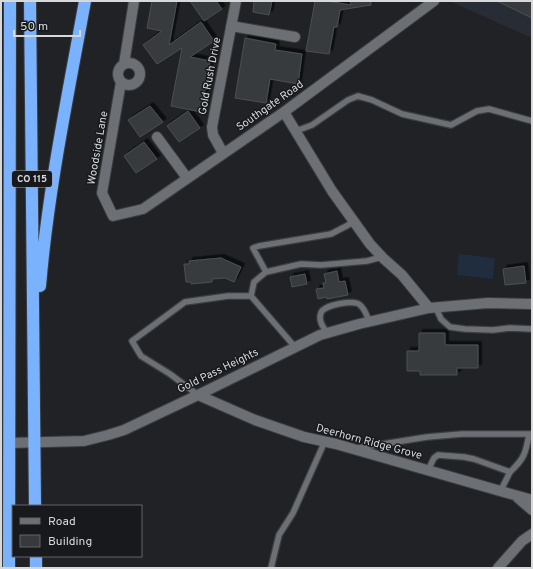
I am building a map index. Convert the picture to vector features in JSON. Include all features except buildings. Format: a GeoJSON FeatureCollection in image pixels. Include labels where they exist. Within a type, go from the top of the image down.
{"type":"FeatureCollection","features":[{"type":"Feature","properties":{"kind":"highway","name":"CO 115"},"geometry":{"type":"LineString","coordinates":[[9,568],[10,1]]}},
{"type":"Feature","properties":{"kind":"highway","name":"CO 115"},"geometry":{"type":"LineString","coordinates":[[30,1],[35,505]]}},
{"type":"Feature","properties":{"kind":"highway"},"geometry":{"type":"LineString","coordinates":[[33,356],[46,227],[85,1]]}},
{"type":"Feature","properties":{"kind":"highway"},"geometry":{"type":"LineString","coordinates":[[1,313],[9,423]]}},
{"type":"Feature","properties":{"kind":"highway"},"geometry":{"type":"LineString","coordinates":[[36,557],[36,568]]}},
{"type":"Feature","properties":{"kind":"street"},"geometry":{"type":"LineString","coordinates":[[124,64],[134,1]]}},
{"type":"Feature","properties":{"kind":"street","name":"Gold Rush Drive"},"geometry":{"type":"LineString","coordinates":[[223,153],[213,135],[212,127],[236,1]]}},
{"type":"Feature","properties":{"kind":"street","name":"Southgate Road"},"geometry":{"type":"LineString","coordinates":[[113,216],[143,208],[284,112],[434,1]]}},
{"type":"Feature","properties":{"kind":"street"},"geometry":{"type":"LineString","coordinates":[[231,26],[295,37]]}},
{"type":"Feature","properties":{"kind":"street"},"geometry":{"type":"LineString","coordinates":[[131,63],[138,68],[140,75],[137,82],[132,85],[128,85],[121,82],[118,74],[120,67],[124,64],[131,63]]}},
{"type":"Feature","properties":{"kind":"street","name":"Woodside Lane"},"geometry":{"type":"LineString","coordinates":[[113,216],[102,193],[121,82]]}},
{"type":"Feature","properties":{"kind":"street"},"geometry":{"type":"LineString","coordinates":[[284,112],[332,191],[370,244],[382,257],[402,274],[433,308]]}},
{"type":"Feature","properties":{"kind":"street"},"geometry":{"type":"LineString","coordinates":[[156,137],[186,178]]}},
{"type":"Feature","properties":{"kind":"street","name":"Gold Pass Heights"},"geometry":{"type":"LineString","coordinates":[[9,443],[84,441],[108,436],[198,395],[295,346],[327,333],[369,321],[433,308],[488,303],[532,304]]}},
{"type":"Feature","properties":{"kind":"street","name":"Deerhorn Ridge Grove"},"geometry":{"type":"LineString","coordinates":[[198,395],[255,420],[304,437],[354,449],[515,496],[532,510]]}},
{"type":"Feature","properties":{"kind":"street"},"geometry":{"type":"LineString","coordinates":[[515,496],[532,500]]}},
{"type":"Feature","properties":{"kind":"street"},"geometry":{"type":"LineString","coordinates":[[498,568],[522,540],[532,534]]}},
{"type":"Feature","properties":{"kind":"lane"},"geometry":{"type":"LineString","coordinates":[[296,131],[312,125],[348,100],[358,96],[372,100],[402,114],[451,125],[477,111],[489,109],[532,121]]}},
{"type":"Feature","properties":{"kind":"lane"},"geometry":{"type":"LineString","coordinates":[[266,272],[253,248],[331,234],[354,222]]}},
{"type":"Feature","properties":{"kind":"lane"},"geometry":{"type":"LineString","coordinates":[[251,296],[254,282],[266,272],[301,264],[321,265],[367,261],[382,257]]}},
{"type":"Feature","properties":{"kind":"lane"},"geometry":{"type":"LineString","coordinates":[[198,395],[170,374],[141,356],[132,341],[185,302],[228,296],[251,296],[295,346]]}},
{"type":"Feature","properties":{"kind":"lane"},"geometry":{"type":"LineString","coordinates":[[327,333],[321,322],[320,314],[327,306],[355,302],[360,304],[369,321]]}},
{"type":"Feature","properties":{"kind":"lane"},"geometry":{"type":"LineString","coordinates":[[433,308],[441,320],[450,327],[493,330],[510,328],[532,329]]}},
{"type":"Feature","properties":{"kind":"lane"},"geometry":{"type":"LineString","coordinates":[[354,449],[427,437],[462,434],[530,434],[526,451],[518,464],[510,472],[500,492]]}},
{"type":"Feature","properties":{"kind":"lane"},"geometry":{"type":"LineString","coordinates":[[271,568],[279,535],[293,513],[325,441]]}},
{"type":"Feature","properties":{"kind":"lane"},"geometry":{"type":"LineString","coordinates":[[428,470],[434,458],[438,455],[474,459],[510,472]]}},
{"type":"Feature","properties":{"kind":"shaded area"},"geometry":{"type":"Polygon","coordinates":[[[447,1],[532,1],[532,38],[454,3],[447,1]]]}},
{"type":"Feature","properties":{"kind":"shaded area"},"geometry":{"type":"Polygon","coordinates":[[[459,254],[495,258],[493,279],[457,275],[459,254]]]}}]}
